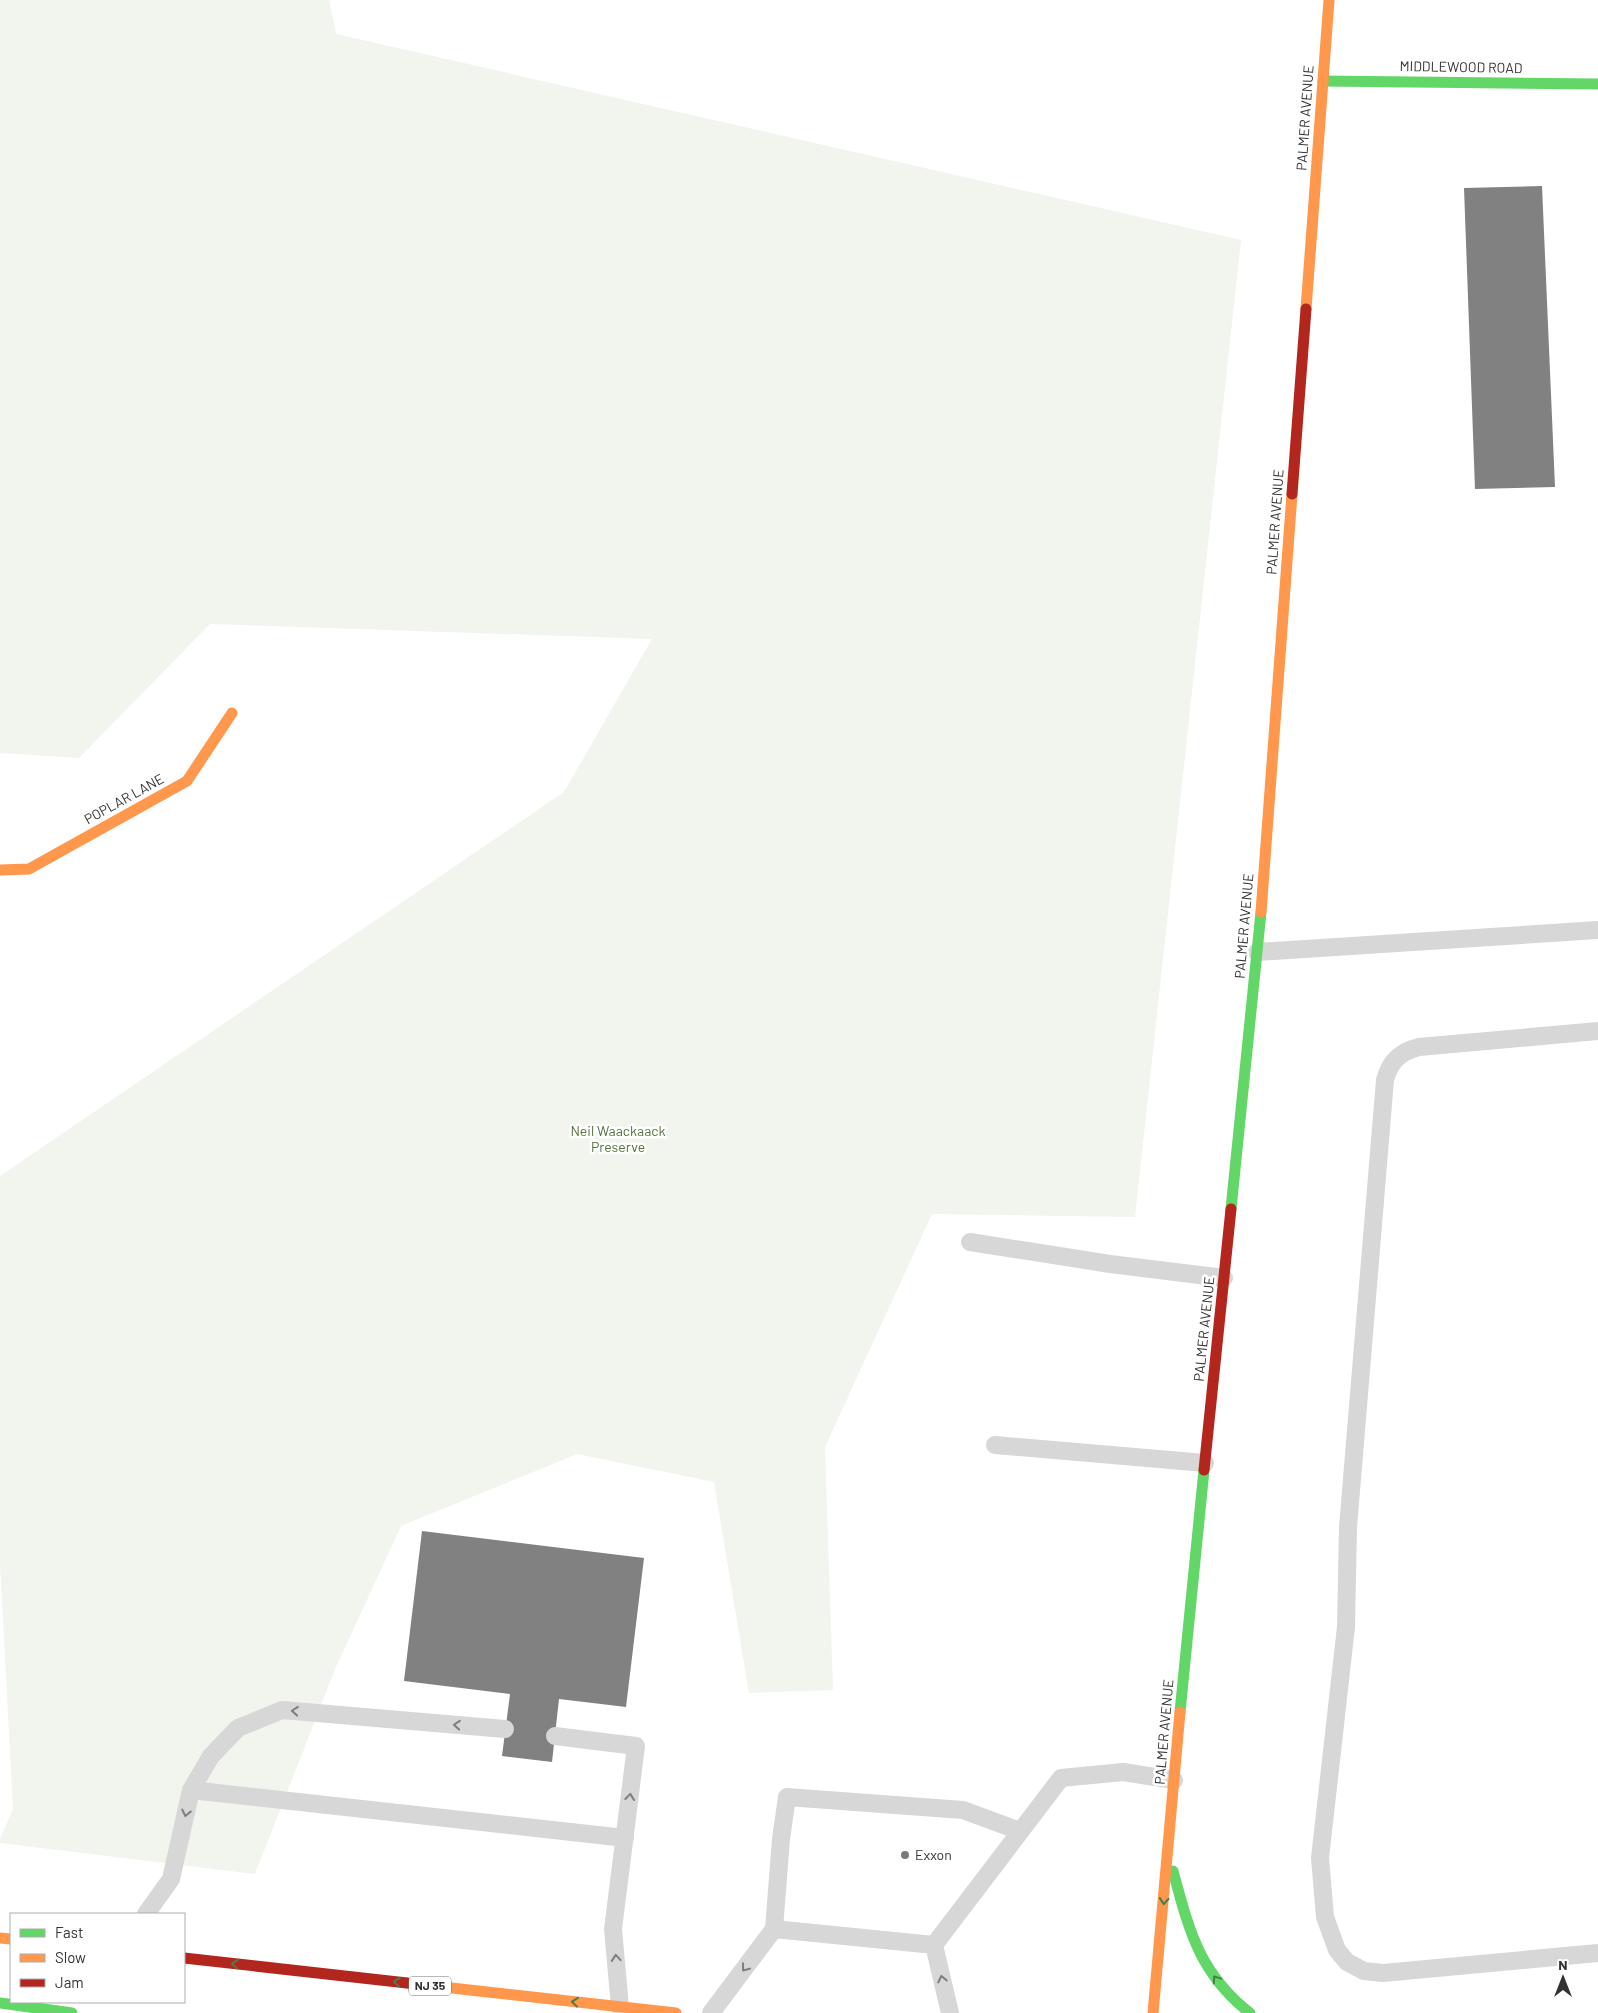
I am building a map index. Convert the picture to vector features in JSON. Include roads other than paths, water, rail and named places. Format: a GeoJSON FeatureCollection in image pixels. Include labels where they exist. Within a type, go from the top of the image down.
{"type":"FeatureCollection","features":[{"type":"Feature","properties":{"kind":"main road","name":"PALMER AVENUE"},"geometry":{"type":"LineString","coordinates":[[1154,2013],[1174,1780],[1257,952],[1329,0]]}},
{"type":"Feature","properties":{"kind":"main road","name":"MIDDLEWOOD ROAD"},"geometry":{"type":"LineString","coordinates":[[1323,81],[1598,84]]}},
{"type":"Feature","properties":{"kind":"main road","name":"POPLAR LANE"},"geometry":{"type":"LineString","coordinates":[[0,870],[29,869],[187,781],[232,713]]}},
{"type":"Feature","properties":{"kind":"main road","name":"PALMER AVENUE"},"geometry":{"type":"LineString","coordinates":[[1168,1853],[1186,1919],[1202,1960],[1223,1990],[1250,2013]]}},
{"type":"Feature","properties":{"kind":"main road","name":"NJ 35"},"geometry":{"type":"LineString","coordinates":[[185,1958],[676,2013]]}},
{"type":"Feature","properties":{"kind":"main road"},"geometry":{"type":"LineString","coordinates":[[0,2003],[72,2013]]}},
{"type":"Feature","properties":{"kind":"lane"},"geometry":{"type":"LineString","coordinates":[[1257,952],[1598,930]]}},
{"type":"Feature","properties":{"kind":"lane"},"geometry":{"type":"LineString","coordinates":[[1598,1031],[1418,1047],[1405,1051],[1395,1059],[1388,1069],[1385,1080],[1377,1159],[1348,1527],[1346,1627],[1320,1858],[1325,1917],[1330,1935],[1337,1950],[1347,1962],[1364,1971],[1383,1973],[1598,1953]]}},
{"type":"Feature","properties":{"kind":"lane"},"geometry":{"type":"LineString","coordinates":[[970,1242],[1110,1264],[1224,1278]]}},
{"type":"Feature","properties":{"kind":"lane"},"geometry":{"type":"LineString","coordinates":[[995,1445],[1205,1463]]}},
{"type":"Feature","properties":{"kind":"lane"},"geometry":{"type":"LineString","coordinates":[[147,1913],[171,1880],[191,1790],[211,1756],[238,1728],[282,1710],[505,1729]]}},
{"type":"Feature","properties":{"kind":"lane"},"geometry":{"type":"LineString","coordinates":[[555,1736],[636,1746],[613,1929],[620,2007]]}},
{"type":"Feature","properties":{"kind":"lane"},"geometry":{"type":"LineString","coordinates":[[934,1945],[1061,1778],[1123,1772],[1174,1780]]}},
{"type":"Feature","properties":{"kind":"lane"},"geometry":{"type":"LineString","coordinates":[[191,1790],[625,1838]]}},
{"type":"Feature","properties":{"kind":"lane"},"geometry":{"type":"LineString","coordinates":[[711,2013],[774,1929],[781,1839],[787,1796],[963,1810],[1020,1831]]}},
{"type":"Feature","properties":{"kind":"lane"},"geometry":{"type":"LineString","coordinates":[[774,1929],[934,1945]]}},
{"type":"Feature","properties":{"kind":"lane"},"geometry":{"type":"LineString","coordinates":[[934,1945],[950,2013]]}},
{"type":"Feature","properties":{"kind":"place","name":"Exxon"},"geometry":{"type":"Point","coordinates":[905,1855]}},
{"type":"Feature","properties":{"kind":"park label","name":"Neil Waackaack Preserve"},"geometry":{"type":"Point","coordinates":[618,1140]}}]}
